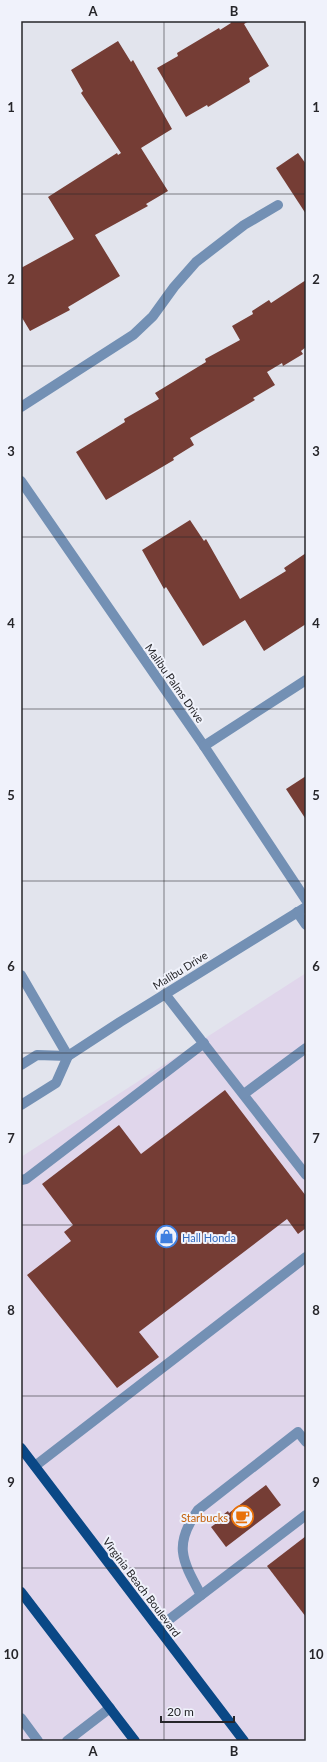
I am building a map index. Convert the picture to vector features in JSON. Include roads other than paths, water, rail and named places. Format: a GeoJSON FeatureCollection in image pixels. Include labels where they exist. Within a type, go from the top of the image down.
{"type":"FeatureCollection","features":[{"type":"Feature","properties":{"kind":"main road","name":"Virginia Beach Boulevard"},"geometry":{"type":"LineString","coordinates":[[21,1448],[244,1741]]}},
{"type":"Feature","properties":{"kind":"main road"},"geometry":{"type":"LineString","coordinates":[[21,1592],[135,1741]]}},
{"type":"Feature","properties":{"kind":"street"},"geometry":{"type":"LineString","coordinates":[[21,407],[133,335],[153,316],[174,287],[196,262],[244,225],[278,204]]}},
{"type":"Feature","properties":{"kind":"street","name":"Malibu Palms Drive"},"geometry":{"type":"LineString","coordinates":[[21,481],[204,746],[306,900]]}},
{"type":"Feature","properties":{"kind":"street"},"geometry":{"type":"LineString","coordinates":[[204,746],[306,680]]}},
{"type":"Feature","properties":{"kind":"street"},"geometry":{"type":"LineString","coordinates":[[302,909],[306,925]]}},
{"type":"Feature","properties":{"kind":"street","name":"Malibu Drive"},"geometry":{"type":"LineString","coordinates":[[68,1056],[302,909]]}},
{"type":"Feature","properties":{"kind":"street"},"geometry":{"type":"LineString","coordinates":[[22,981],[68,1056]]}},
{"type":"Feature","properties":{"kind":"street"},"geometry":{"type":"LineString","coordinates":[[165,994],[306,1175]]}},
{"type":"Feature","properties":{"kind":"street"},"geometry":{"type":"LineString","coordinates":[[21,1180],[26,1179],[204,1043]]}},
{"type":"Feature","properties":{"kind":"street"},"geometry":{"type":"LineString","coordinates":[[244,1094],[306,1048]]}},
{"type":"Feature","properties":{"kind":"street"},"geometry":{"type":"LineString","coordinates":[[21,1065],[37,1055],[68,1056]]}},
{"type":"Feature","properties":{"kind":"street"},"geometry":{"type":"LineString","coordinates":[[21,1105],[56,1083],[68,1056]]}},
{"type":"Feature","properties":{"kind":"street"},"geometry":{"type":"LineString","coordinates":[[35,1466],[306,1257]]}},
{"type":"Feature","properties":{"kind":"street"},"geometry":{"type":"LineString","coordinates":[[201,1595],[186,1568],[182,1544],[190,1521],[198,1510],[298,1432],[306,1442]]}},
{"type":"Feature","properties":{"kind":"street"},"geometry":{"type":"LineString","coordinates":[[158,1628],[306,1515]]}},
{"type":"Feature","properties":{"kind":"street"},"geometry":{"type":"LineString","coordinates":[[67,1741],[110,1708]]}},
{"type":"Feature","properties":{"kind":"street"},"geometry":{"type":"LineString","coordinates":[[21,1718],[38,1741]]}},
{"type":"Feature","properties":{"kind":"place","name":"Hall Honda"},"geometry":{"type":"Point","coordinates":[166,1237]}},
{"type":"Feature","properties":{"kind":"place","name":"Starbucks"},"geometry":{"type":"Point","coordinates":[243,1517]}}]}
